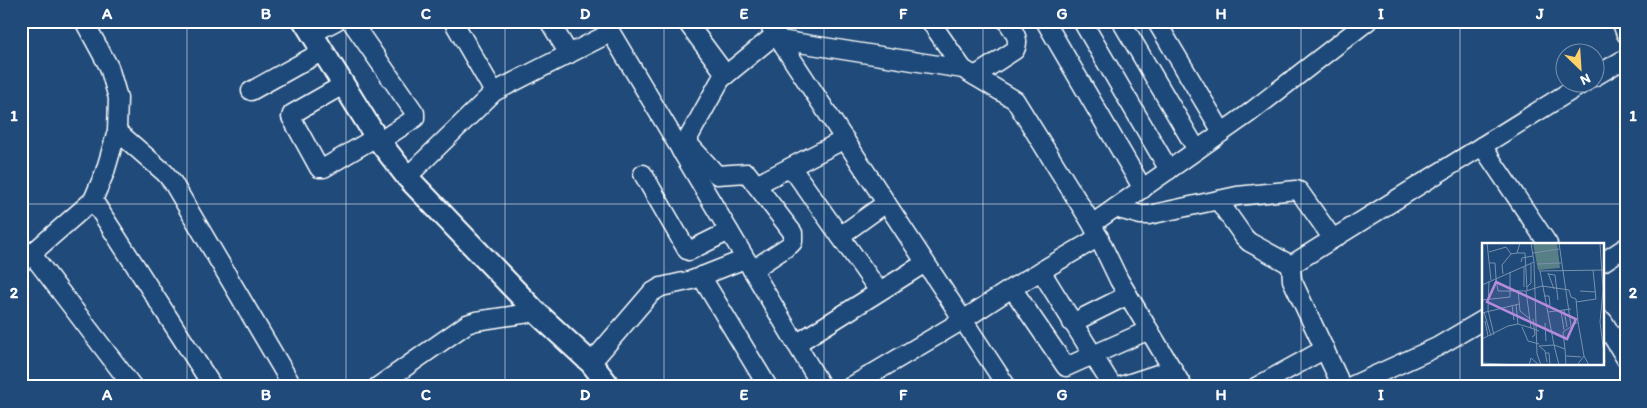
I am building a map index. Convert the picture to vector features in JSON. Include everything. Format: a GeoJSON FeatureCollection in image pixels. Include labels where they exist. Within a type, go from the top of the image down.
{"type":"FeatureCollection","features":[{"type":"Feature","properties":{"kind":"street"},"geometry":{"type":"LineString","coordinates":[[84,21],[109,67],[118,98],[116,131],[105,172],[93,200],[26,258],[133,387]]}},
{"type":"Feature","properties":{"kind":"street"},"geometry":{"type":"LineString","coordinates":[[336,21],[308,27],[378,139],[407,177],[536,312],[591,363],[610,387]]}},
{"type":"Feature","properties":{"kind":"street"},"geometry":{"type":"LineString","coordinates":[[343,85],[292,114],[291,117],[319,168],[324,168],[415,118],[415,113],[351,21]]}},
{"type":"Feature","properties":{"kind":"street"},"geometry":{"type":"LineString","coordinates":[[453,21],[494,92]]}},
{"type":"Feature","properties":{"kind":"street"},"geometry":{"type":"LineString","coordinates":[[549,21],[569,54]]}},
{"type":"Feature","properties":{"kind":"street"},"geometry":{"type":"LineString","coordinates":[[930,21],[969,72]]}},
{"type":"Feature","properties":{"kind":"street"},"geometry":{"type":"LineString","coordinates":[[969,72],[1015,50],[1018,43],[1017,38],[1007,21]]}},
{"type":"Feature","properties":{"kind":"street"},"geometry":{"type":"LineString","coordinates":[[1045,21],[1143,189]]}},
{"type":"Feature","properties":{"kind":"street"},"geometry":{"type":"LineString","coordinates":[[1082,21],[1169,170]]}},
{"type":"Feature","properties":{"kind":"street"},"geometry":{"type":"LineString","coordinates":[[1121,21],[1197,150]]}},
{"type":"Feature","properties":{"kind":"street"},"geometry":{"type":"LineString","coordinates":[[1156,21],[1222,132]]}},
{"type":"Feature","properties":{"kind":"street"},"geometry":{"type":"LineString","coordinates":[[850,387],[873,381],[963,320],[1041,271],[1095,230],[1115,208],[1222,132],[1368,21]]}},
{"type":"Feature","properties":{"kind":"street"},"geometry":{"type":"LineString","coordinates":[[1621,21],[1626,34]]}},
{"type":"Feature","properties":{"kind":"street"},"geometry":{"type":"LineString","coordinates":[[692,24],[726,75]]}},
{"type":"Feature","properties":{"kind":"street"},"geometry":{"type":"LineString","coordinates":[[407,177],[494,92],[569,54],[607,27],[683,146],[729,231],[822,387]]}},
{"type":"Feature","properties":{"kind":"street"},"geometry":{"type":"LineString","coordinates":[[775,29],[969,72],[1015,100],[1095,230],[1119,280],[1183,387]]}},
{"type":"Feature","properties":{"kind":"street"},"geometry":{"type":"LineString","coordinates":[[683,146],[718,84],[775,29]]}},
{"type":"Feature","properties":{"kind":"street"},"geometry":{"type":"LineString","coordinates":[[775,29],[1007,387]]}},
{"type":"Feature","properties":{"kind":"street"},"geometry":{"type":"LineString","coordinates":[[251,91],[323,51]]}},
{"type":"Feature","properties":{"kind":"street"},"geometry":{"type":"LineString","coordinates":[[1604,71],[1626,58]]}},
{"type":"Feature","properties":{"kind":"street"},"geometry":{"type":"LineString","coordinates":[[1291,265],[1569,92]]}},
{"type":"Feature","properties":{"kind":"street"},"geometry":{"type":"LineString","coordinates":[[116,131],[165,173],[173,183],[293,387]]}},
{"type":"Feature","properties":{"kind":"street"},"geometry":{"type":"LineString","coordinates":[[756,184],[845,139]]}},
{"type":"Feature","properties":{"kind":"street"},"geometry":{"type":"LineString","coordinates":[[591,363],[651,293],[661,288],[701,276],[749,264],[790,245],[794,237],[793,233],[746,173],[717,175],[683,146]]}},
{"type":"Feature","properties":{"kind":"street"},"geometry":{"type":"LineString","coordinates":[[1482,146],[1547,243]]}},
{"type":"Feature","properties":{"kind":"street"},"geometry":{"type":"LineString","coordinates":[[791,167],[879,291]]}},
{"type":"Feature","properties":{"kind":"street"},"geometry":{"type":"LineString","coordinates":[[642,174],[687,250],[689,251],[729,231]]}},
{"type":"Feature","properties":{"kind":"street"},"geometry":{"type":"LineString","coordinates":[[1115,208],[1149,216],[1245,195],[1296,190],[1333,239]]}},
{"type":"Feature","properties":{"kind":"street"},"geometry":{"type":"LineString","coordinates":[[93,200],[213,387]]}},
{"type":"Feature","properties":{"kind":"street"},"geometry":{"type":"LineString","coordinates":[[1218,200],[1249,242],[1291,265]]}},
{"type":"Feature","properties":{"kind":"street"},"geometry":{"type":"LineString","coordinates":[[840,236],[886,203]]}},
{"type":"Feature","properties":{"kind":"street"},"geometry":{"type":"LineString","coordinates":[[1604,261],[1626,247]]}},
{"type":"Feature","properties":{"kind":"street"},"geometry":{"type":"LineString","coordinates":[[796,344],[925,263]]}},
{"type":"Feature","properties":{"kind":"street"},"geometry":{"type":"LineString","coordinates":[[1291,265],[1292,280],[1338,378],[1336,387]]}},
{"type":"Feature","properties":{"kind":"street"},"geometry":{"type":"LineString","coordinates":[[1041,271],[1111,384],[1116,387],[1173,369]]}},
{"type":"Feature","properties":{"kind":"street"},"geometry":{"type":"LineString","coordinates":[[701,276],[764,385]]}},
{"type":"Feature","properties":{"kind":"street"},"geometry":{"type":"LineString","coordinates":[[1012,288],[1065,366],[1149,330]]}},
{"type":"Feature","properties":{"kind":"street"},"geometry":{"type":"LineString","coordinates":[[1072,323],[1128,295]]}},
{"type":"Feature","properties":{"kind":"street"},"geometry":{"type":"LineString","coordinates":[[377,387],[467,324],[536,312]]}},
{"type":"Feature","properties":{"kind":"street"},"geometry":{"type":"LineString","coordinates":[[1349,387],[1437,347],[1482,321]]}},
{"type":"Feature","properties":{"kind":"street"},"geometry":{"type":"LineString","coordinates":[[1604,323],[1626,359]]}},
{"type":"Feature","properties":{"kind":"street"},"geometry":{"type":"LineString","coordinates":[[1256,387],[1325,349]]}}]}
